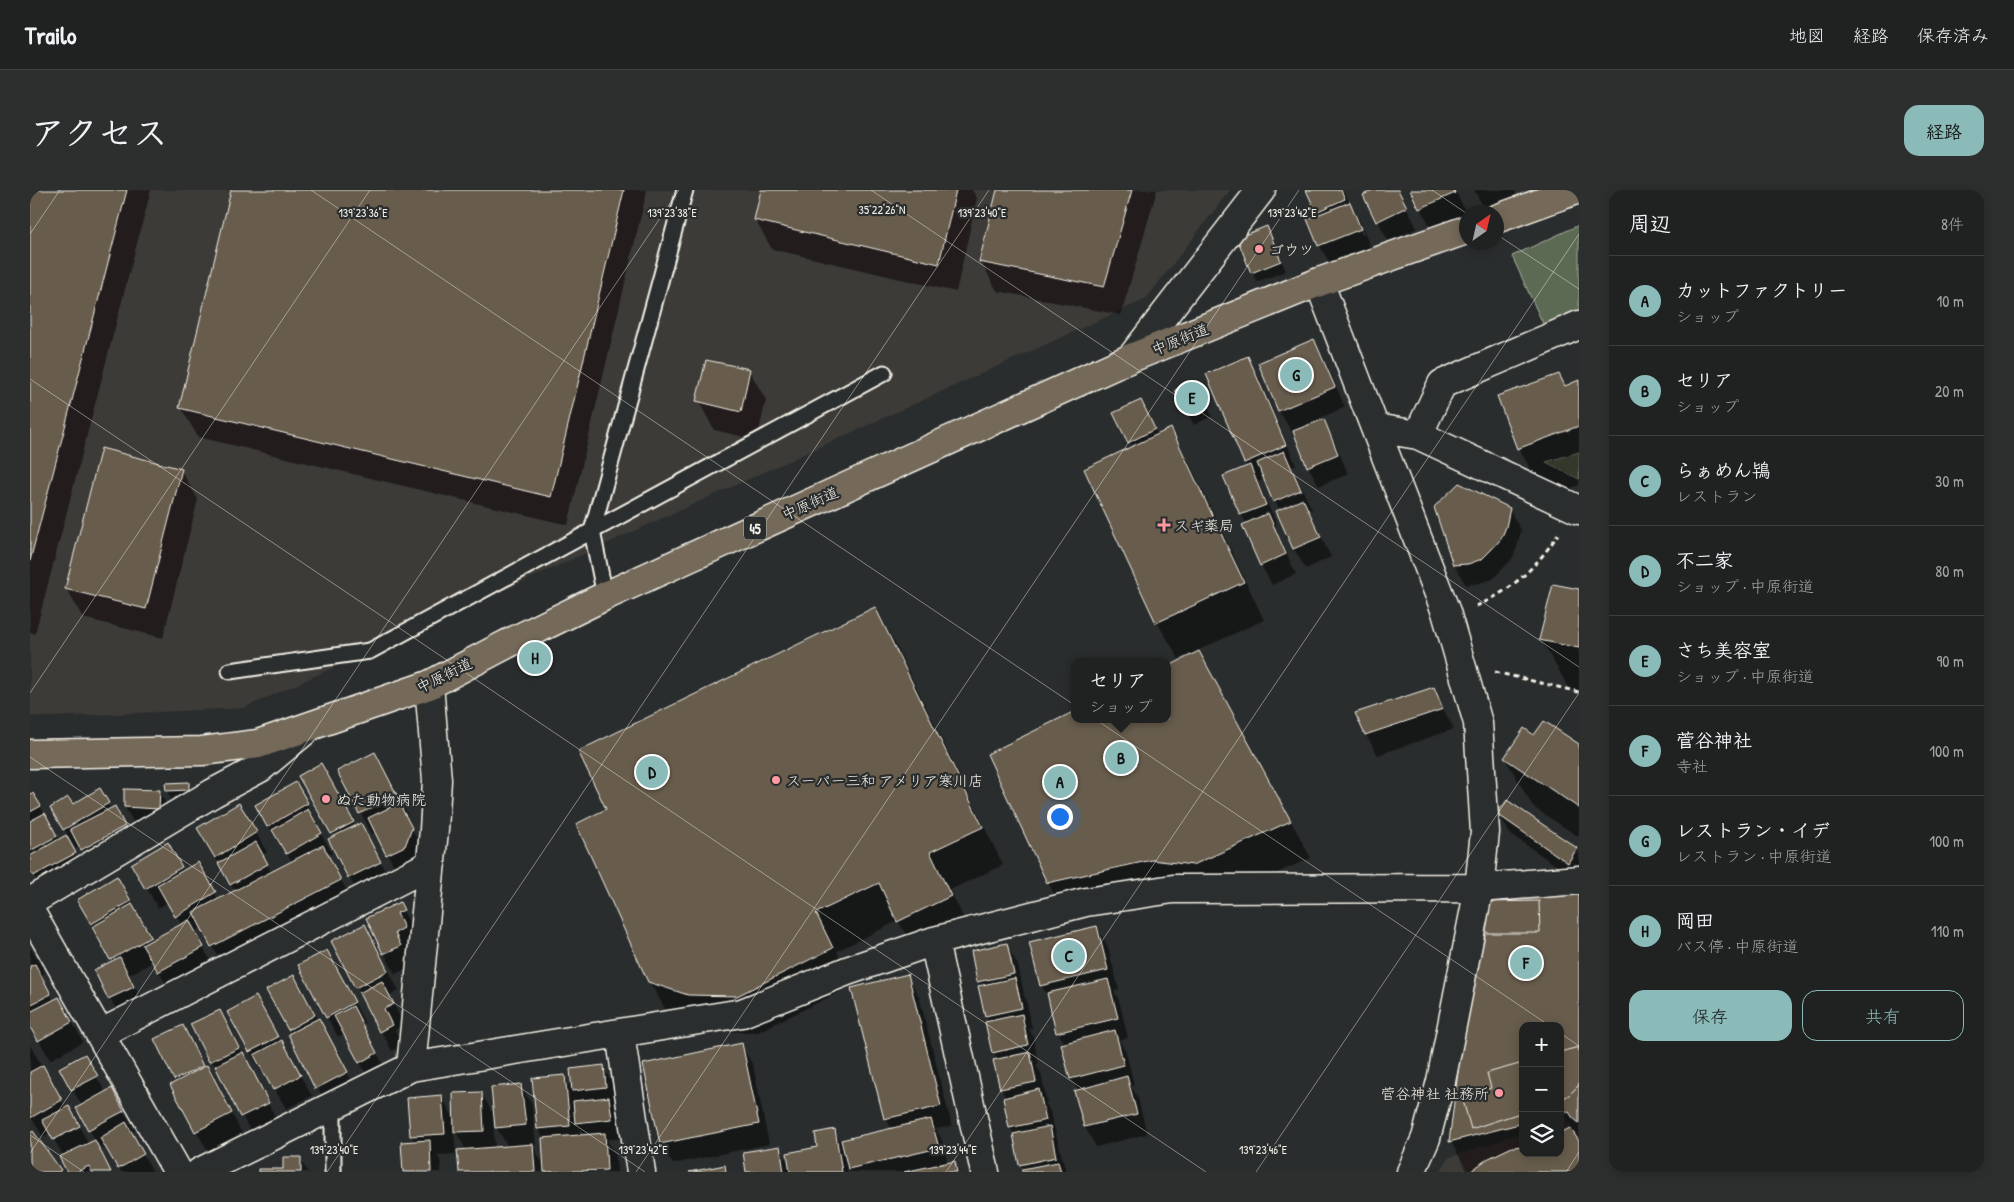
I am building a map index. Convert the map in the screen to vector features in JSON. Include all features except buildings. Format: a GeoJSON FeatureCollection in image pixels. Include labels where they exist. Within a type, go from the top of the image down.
{"type":"FeatureCollection","features":[{"type":"Feature","properties":{"kind":"main road"},"geometry":{"type":"LineString","coordinates":[[1504,216],[1576,190]]}},
{"type":"Feature","properties":{"kind":"main road","name":"中原街道"},"geometry":{"type":"LineString","coordinates":[[30,754],[202,751],[258,744],[429,685],[605,596],[1131,358],[1319,282],[1459,232]]}},
{"type":"Feature","properties":{"kind":"street"},"geometry":{"type":"LineString","coordinates":[[1131,358],[1262,190]]}},
{"type":"Feature","properties":{"kind":"street"},"geometry":{"type":"LineString","coordinates":[[1319,282],[1446,612],[1478,723],[1485,832],[1479,888],[1441,1080],[1426,1138],[1411,1172]]}},
{"type":"Feature","properties":{"kind":"street"},"geometry":{"type":"LineString","coordinates":[[1418,435],[1442,384],[1579,325]]}},
{"type":"Feature","properties":{"kind":"street"},"geometry":{"type":"LineString","coordinates":[[1375,428],[1418,435],[1575,508]]}},
{"type":"Feature","properties":{"kind":"street"},"geometry":{"type":"LineString","coordinates":[[411,1067],[431,864],[437,780],[429,685]]}},
{"type":"Feature","properties":{"kind":"street"},"geometry":{"type":"LineString","coordinates":[[30,902],[213,793],[260,768],[308,728]]}},
{"type":"Feature","properties":{"kind":"street"},"geometry":{"type":"LineString","coordinates":[[100,1034],[431,864]]}},
{"type":"Feature","properties":{"kind":"street"},"geometry":{"type":"LineString","coordinates":[[200,1172],[411,1067],[742,1013],[847,971],[934,940],[1086,902],[1173,889],[1479,888],[1579,880]]}},
{"type":"Feature","properties":{"kind":"street"},"geometry":{"type":"LineString","coordinates":[[30,911],[178,1172]]}},
{"type":"Feature","properties":{"kind":"street"},"geometry":{"type":"LineString","coordinates":[[934,940],[985,1172]]}},
{"type":"Feature","properties":{"kind":"street"},"geometry":{"type":"LineString","coordinates":[[620,1034],[641,1172]]}},
{"type":"Feature","properties":{"kind":"lane"},"geometry":{"type":"LineString","coordinates":[[605,596],[592,531],[685,190]]}},
{"type":"Feature","properties":{"kind":"lane"},"geometry":{"type":"LineString","coordinates":[[230,671],[370,651],[884,373]]}},
{"type":"Feature","properties":{"kind":"lane"},"geometry":{"type":"LineString","coordinates":[[333,1106],[333,1172]]}},
{"type":"Feature","properties":{"kind":"path"},"geometry":{"type":"LineString","coordinates":[[1446,612],[1469,609],[1486,602],[1526,574],[1546,554],[1575,508]]}},
{"type":"Feature","properties":{"kind":"path"},"geometry":{"type":"LineString","coordinates":[[1460,664],[1579,692]]}},
{"type":"Feature","properties":{"kind":"shaded area"},"geometry":{"type":"Polygon","coordinates":[[[30,190],[1230,190],[1146,299],[244,708],[49,717],[30,716],[30,190]]]}},
{"type":"Feature","properties":{"kind":"shaded area"},"geometry":{"type":"Polygon","coordinates":[[[1564,1118],[1579,1138],[1579,1172],[1440,1172],[1448,1158],[1519,1133],[1519,1157],[1564,1157],[1564,1118]]]}},
{"type":"Feature","properties":{"kind":"green space"},"geometry":{"type":"Polygon","coordinates":[[[1579,225],[1579,310],[1544,326],[1512,256],[1579,225]]]}},
{"type":"Feature","properties":{"kind":"green space"},"geometry":{"type":"Polygon","coordinates":[[[1579,452],[1579,479],[1546,462],[1579,452]]]}},
{"type":"Feature","properties":{"kind":"place","name":"ゴウツ"},"geometry":{"type":"Point","coordinates":[1259,249]}},
{"type":"Feature","properties":{"kind":"place","name":"レストラン・イデ"},"geometry":{"type":"Point","coordinates":[1296,375]}},
{"type":"Feature","properties":{"kind":"place","name":"さち美容室"},"geometry":{"type":"Point","coordinates":[1192,398]}},
{"type":"Feature","properties":{"kind":"place","name":"スギ薬局"},"geometry":{"type":"Point","coordinates":[1164,525]}},
{"type":"Feature","properties":{"kind":"place","name":"岡田"},"geometry":{"type":"Point","coordinates":[535,658]}},
{"type":"Feature","properties":{"kind":"place","name":"セリア"},"geometry":{"type":"Point","coordinates":[1121,758]}},
{"type":"Feature","properties":{"kind":"place","name":"不二家"},"geometry":{"type":"Point","coordinates":[652,772]}},
{"type":"Feature","properties":{"kind":"place","name":"スーパー三和 アメリア寒川店"},"geometry":{"type":"Point","coordinates":[776,780]}},
{"type":"Feature","properties":{"kind":"place","name":"カットファクトリー"},"geometry":{"type":"Point","coordinates":[1060,782]}},
{"type":"Feature","properties":{"kind":"place","name":"ぬた動物病院"},"geometry":{"type":"Point","coordinates":[326,799]}},
{"type":"Feature","properties":{"kind":"place","name":"らぁめん鴇"},"geometry":{"type":"Point","coordinates":[1069,956]}},
{"type":"Feature","properties":{"kind":"place","name":"菅谷神社"},"geometry":{"type":"Point","coordinates":[1526,963]}},
{"type":"Feature","properties":{"kind":"place","name":"菅谷神社 社務所"},"geometry":{"type":"Point","coordinates":[1499,1093]}}]}
